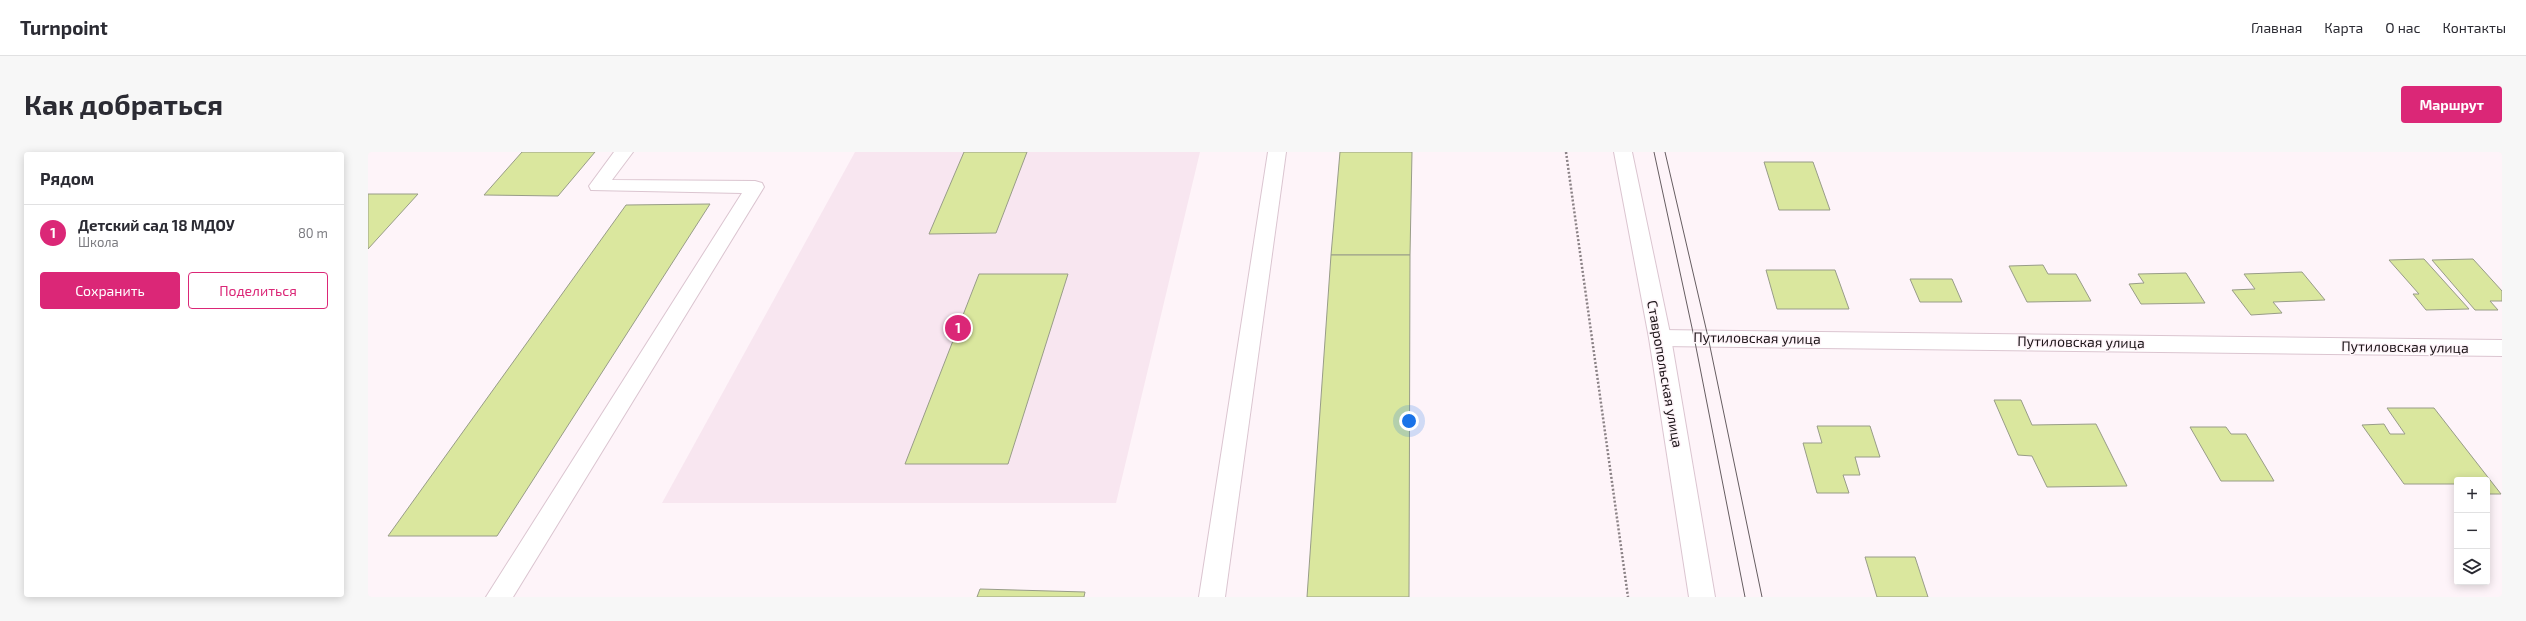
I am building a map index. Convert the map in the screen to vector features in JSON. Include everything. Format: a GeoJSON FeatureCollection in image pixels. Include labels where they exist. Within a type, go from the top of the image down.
{"type":"FeatureCollection","features":[{"type":"Feature","properties":{"kind":"street"},"geometry":{"type":"LineString","coordinates":[[500,597],[755,187],[598,186],[624,152]]}},
{"type":"Feature","properties":{"kind":"street"},"geometry":{"type":"LineString","coordinates":[[1212,597],[1277,152]]}},
{"type":"Feature","properties":{"kind":"street","name":"Ставропольская улица"},"geometry":{"type":"LineString","coordinates":[[1623,152],[1660,338],[1702,597]]}},
{"type":"Feature","properties":{"kind":"street","name":"Путиловская улица"},"geometry":{"type":"LineString","coordinates":[[1660,338],[2502,348]]}},
{"type":"Feature","properties":{"kind":"path"},"geometry":{"type":"LineString","coordinates":[[1566,152],[1628,597]]}},
{"type":"Feature","properties":{"kind":"shaded area"},"geometry":{"type":"Polygon","coordinates":[[[855,152],[1200,152],[1116,503],[662,503],[855,152]]]}},
{"type":"Feature","properties":{"kind":"building"},"geometry":{"type":"Polygon","coordinates":[[[522,152],[595,152],[558,196],[484,195],[522,152]]]}},
{"type":"Feature","properties":{"kind":"building"},"geometry":{"type":"Polygon","coordinates":[[[964,152],[1027,152],[996,233],[929,234],[964,152]]]}},
{"type":"Feature","properties":{"kind":"building"},"geometry":{"type":"Polygon","coordinates":[[[1340,152],[1412,152],[1410,255],[1331,255],[1340,152]]]}},
{"type":"Feature","properties":{"kind":"building"},"geometry":{"type":"Polygon","coordinates":[[[1764,162],[1813,162],[1830,210],[1779,210],[1764,162]]]}},
{"type":"Feature","properties":{"kind":"building"},"geometry":{"type":"Polygon","coordinates":[[[368,194],[418,194],[368,249],[368,194]]]}},
{"type":"Feature","properties":{"kind":"building"},"geometry":{"type":"Polygon","coordinates":[[[710,204],[497,536],[388,536],[626,205],[710,204]]]}},
{"type":"Feature","properties":{"kind":"building"},"geometry":{"type":"Polygon","coordinates":[[[1331,255],[1410,255],[1409,597],[1307,597],[1331,255]]]}},
{"type":"Feature","properties":{"kind":"building"},"geometry":{"type":"Polygon","coordinates":[[[2424,259],[2469,309],[2426,310],[2413,294],[2419,294],[2389,260],[2424,259]]]}},
{"type":"Feature","properties":{"kind":"building"},"geometry":{"type":"Polygon","coordinates":[[[2473,259],[2502,291],[2502,301],[2490,301],[2498,310],[2475,310],[2432,260],[2473,259]]]}},
{"type":"Feature","properties":{"kind":"building"},"geometry":{"type":"Polygon","coordinates":[[[2043,265],[2048,274],[2076,274],[2091,301],[2027,302],[2009,266],[2043,265]]]}},
{"type":"Feature","properties":{"kind":"building"},"geometry":{"type":"Polygon","coordinates":[[[1766,270],[1835,270],[1849,309],[1777,309],[1766,270]]]}},
{"type":"Feature","properties":{"kind":"building"},"geometry":{"type":"Polygon","coordinates":[[[2302,272],[2325,300],[2273,302],[2282,313],[2251,315],[2232,290],[2255,289],[2244,274],[2302,272]]]}},
{"type":"Feature","properties":{"kind":"building"},"geometry":{"type":"Polygon","coordinates":[[[2186,273],[2205,303],[2141,304],[2129,284],[2144,283],[2138,274],[2186,273]]]}},
{"type":"Feature","properties":{"kind":"building"},"geometry":{"type":"Polygon","coordinates":[[[979,274],[1068,274],[1008,464],[905,464],[979,274]]]}},
{"type":"Feature","properties":{"kind":"building"},"geometry":{"type":"Polygon","coordinates":[[[1910,279],[1952,279],[1962,302],[1920,302],[1910,279]]]}},
{"type":"Feature","properties":{"kind":"building"},"geometry":{"type":"Polygon","coordinates":[[[1994,400],[2021,400],[2032,425],[2096,424],[2127,486],[2047,487],[2032,456],[2018,455],[1994,400]]]}},
{"type":"Feature","properties":{"kind":"building"},"geometry":{"type":"Polygon","coordinates":[[[2387,408],[2434,408],[2488,477],[2454,477],[2454,484],[2404,484],[2362,425],[2384,424],[2390,434],[2405,434],[2387,408]]]}},
{"type":"Feature","properties":{"kind":"building"},"geometry":{"type":"Polygon","coordinates":[[[1817,426],[1870,426],[1880,457],[1855,457],[1860,475],[1843,475],[1849,493],[1817,493],[1803,443],[1822,443],[1817,426]]]}},
{"type":"Feature","properties":{"kind":"building"},"geometry":{"type":"Polygon","coordinates":[[[2190,427],[2226,427],[2231,434],[2246,434],[2274,481],[2221,481],[2190,427]]]}},
{"type":"Feature","properties":{"kind":"building"},"geometry":{"type":"Polygon","coordinates":[[[2490,480],[2501,494],[2490,494],[2490,480]]]}},
{"type":"Feature","properties":{"kind":"building"},"geometry":{"type":"Polygon","coordinates":[[[1865,557],[1915,557],[1928,597],[1877,597],[1865,557]]]}},
{"type":"Feature","properties":{"kind":"building"},"geometry":{"type":"Polygon","coordinates":[[[980,589],[1085,592],[1084,597],[977,597],[980,589]]]}},
{"type":"Feature","properties":{"kind":"tram line"},"geometry":{"type":"LineString","coordinates":[[1654,152],[1694,337],[1745,597]]}},
{"type":"Feature","properties":{"kind":"tram line"},"geometry":{"type":"LineString","coordinates":[[1665,152],[1708,337],[1762,597]]}},
{"type":"Feature","properties":{"kind":"place","name":"Детский сад 18 МДОУ"},"geometry":{"type":"Point","coordinates":[958,328]}}]}
